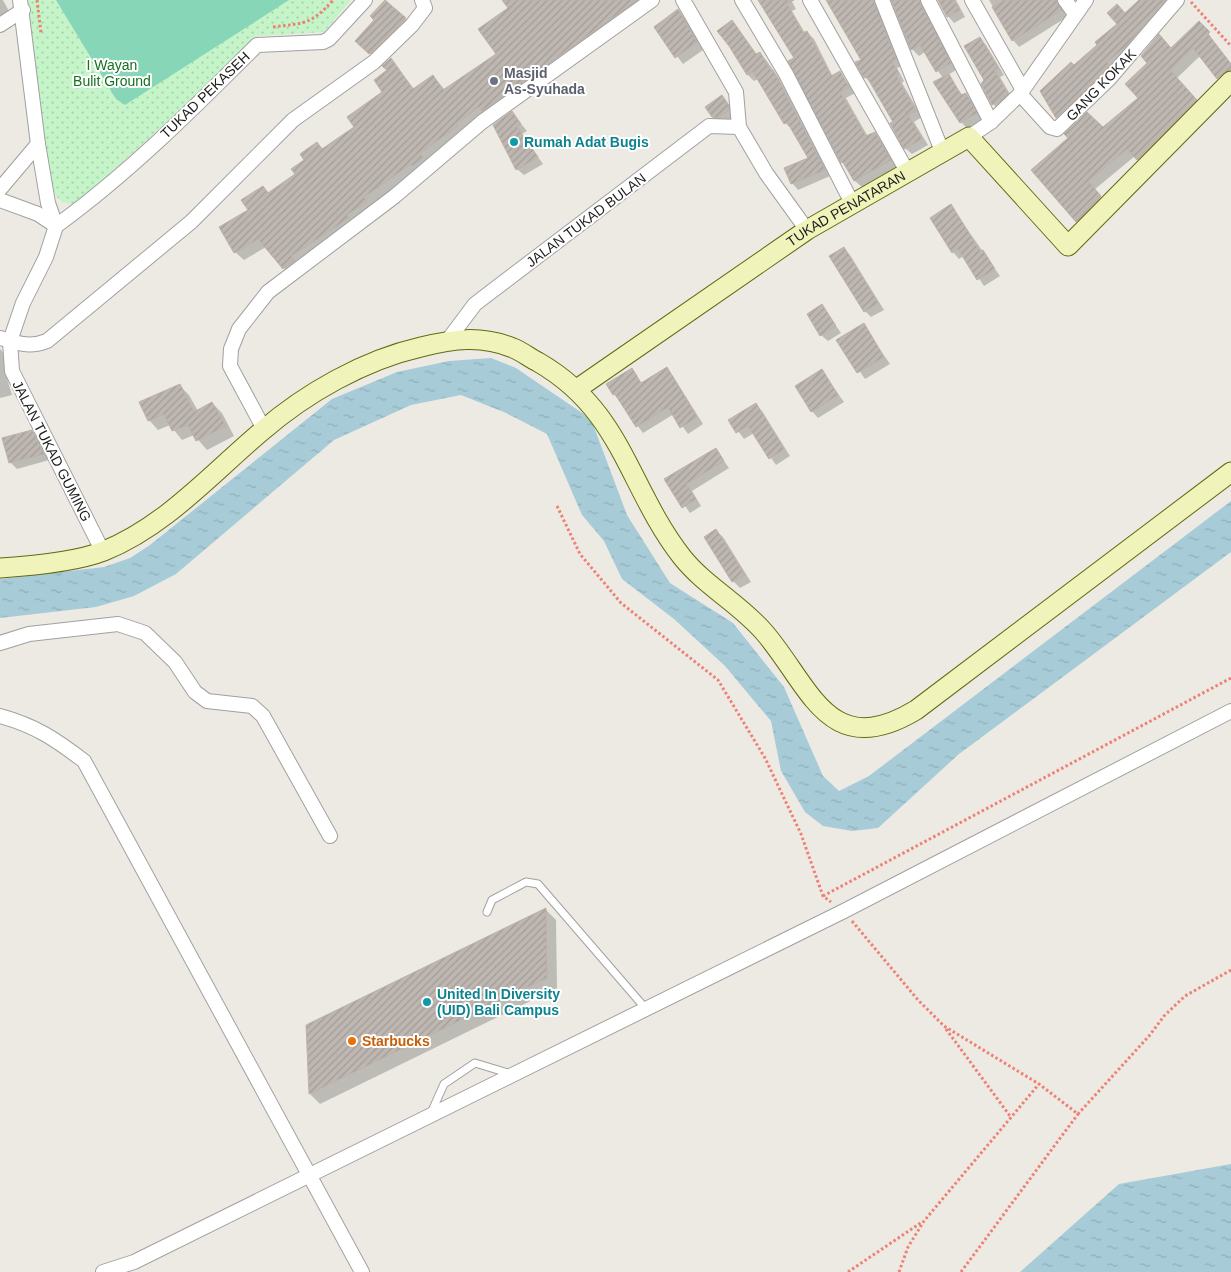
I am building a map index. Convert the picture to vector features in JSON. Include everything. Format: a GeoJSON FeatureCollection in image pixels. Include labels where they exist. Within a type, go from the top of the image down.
{"type":"FeatureCollection","features":[{"type":"Feature","properties":{"kind":"street","name":"TUKAD PEKASEH"},"geometry":{"type":"LineString","coordinates":[[56,226],[115,178],[204,98],[257,45],[323,42],[329,39],[365,0]]}},
{"type":"Feature","properties":{"kind":"street"},"geometry":{"type":"LineString","coordinates":[[5,339],[21,345],[34,346],[47,341],[191,222],[293,120],[374,62],[417,20],[425,8],[422,0]]}},
{"type":"Feature","properties":{"kind":"street"},"geometry":{"type":"LineString","coordinates":[[264,429],[230,366],[231,349],[239,329],[268,292],[395,196],[482,122],[652,0]]}},
{"type":"Feature","properties":{"kind":"street"},"geometry":{"type":"LineString","coordinates":[[684,0],[736,92],[739,127],[766,174],[807,230]]}},
{"type":"Feature","properties":{"kind":"street"},"geometry":{"type":"LineString","coordinates":[[742,0],[786,74],[852,203]]}},
{"type":"Feature","properties":{"kind":"street"},"geometry":{"type":"LineString","coordinates":[[810,0],[906,171]]}},
{"type":"Feature","properties":{"kind":"street"},"geometry":{"type":"LineString","coordinates":[[882,0],[942,151]]}},
{"type":"Feature","properties":{"kind":"street"},"geometry":{"type":"LineString","coordinates":[[928,0],[990,122]]}},
{"type":"Feature","properties":{"kind":"street"},"geometry":{"type":"LineString","coordinates":[[972,0],[1022,92]]}},
{"type":"Feature","properties":{"kind":"street"},"geometry":{"type":"LineString","coordinates":[[1065,0],[1075,14]]}},
{"type":"Feature","properties":{"kind":"street","name":"TUKAD PENATARAN"},"geometry":{"type":"LineString","coordinates":[[577,389],[807,230],[906,171],[969,137],[990,122],[1022,92],[1086,0]]}},
{"type":"Feature","properties":{"kind":"street","name":"GANG KOKAK"},"geometry":{"type":"LineString","coordinates":[[1022,92],[1047,125],[1052,129],[1057,129],[1109,79],[1177,0]]}},
{"type":"Feature","properties":{"kind":"street"},"geometry":{"type":"LineString","coordinates":[[21,5],[38,144],[48,203],[56,226]]}},
{"type":"Feature","properties":{"kind":"street"},"geometry":{"type":"LineString","coordinates":[[0,25],[21,5]]}},
{"type":"Feature","properties":{"kind":"street"},"geometry":{"type":"LineString","coordinates":[[969,137],[1068,246],[1231,81]]}},
{"type":"Feature","properties":{"kind":"street","name":"JALAN TUKAD BULAN"},"geometry":{"type":"LineString","coordinates":[[448,340],[475,304],[709,126],[739,127]]}},
{"type":"Feature","properties":{"kind":"street"},"geometry":{"type":"LineString","coordinates":[[0,189],[38,144]]}},
{"type":"Feature","properties":{"kind":"street"},"geometry":{"type":"LineString","coordinates":[[0,200],[38,214],[56,226]]}},
{"type":"Feature","properties":{"kind":"street","name":"JALAN TUKAD GUMING"},"geometry":{"type":"LineString","coordinates":[[56,226],[46,257],[5,339],[12,371],[103,552]]}},
{"type":"Feature","properties":{"kind":"street"},"geometry":{"type":"LineString","coordinates":[[0,568],[42,565],[103,552],[155,522],[179,505],[264,429],[331,384],[358,369],[406,350],[448,340],[476,338],[513,348],[554,372],[577,389],[609,428],[661,527],[688,564],[763,630],[816,704],[838,720],[862,728],[884,725],[916,710],[1231,472]]}},
{"type":"Feature","properties":{"kind":"street"},"geometry":{"type":"LineString","coordinates":[[0,643],[29,634],[118,624],[145,633],[175,662],[195,692],[207,701],[252,706],[263,716],[330,836]]}},
{"type":"Feature","properties":{"kind":"street"},"geometry":{"type":"LineString","coordinates":[[103,1272],[134,1262],[647,1009],[844,911],[1231,711]]}},
{"type":"Feature","properties":{"kind":"street"},"geometry":{"type":"LineString","coordinates":[[0,716],[50,735],[84,761],[362,1272]]}},
{"type":"Feature","properties":{"kind":"lane"},"geometry":{"type":"LineString","coordinates":[[487,912],[492,900],[526,882],[538,884],[647,1009]]}},
{"type":"Feature","properties":{"kind":"lane"},"geometry":{"type":"LineString","coordinates":[[430,1116],[444,1084],[475,1063],[513,1075]]}},
{"type":"Feature","properties":{"kind":"path"},"geometry":{"type":"LineString","coordinates":[[37,0],[42,41]]}},
{"type":"Feature","properties":{"kind":"path"},"geometry":{"type":"LineString","coordinates":[[265,28],[308,22],[319,16],[333,0]]}},
{"type":"Feature","properties":{"kind":"path"},"geometry":{"type":"LineString","coordinates":[[1189,0],[1231,46]]}},
{"type":"Feature","properties":{"kind":"path"},"geometry":{"type":"LineString","coordinates":[[557,506],[580,554],[621,603],[718,680],[765,758],[801,834],[823,896],[844,911],[918,1000],[944,1026],[1010,1116]]}},
{"type":"Feature","properties":{"kind":"path"},"geometry":{"type":"LineString","coordinates":[[823,896],[1231,678]]}},
{"type":"Feature","properties":{"kind":"path"},"geometry":{"type":"LineString","coordinates":[[961,1272],[1078,1114],[1149,1036],[1164,1016],[1185,996],[1231,970]]}},
{"type":"Feature","properties":{"kind":"path"},"geometry":{"type":"LineString","coordinates":[[944,1026],[1039,1084],[1078,1114]]}},
{"type":"Feature","properties":{"kind":"path"},"geometry":{"type":"LineString","coordinates":[[899,1272],[908,1247],[924,1221],[1010,1116],[1039,1084]]}},
{"type":"Feature","properties":{"kind":"path"},"geometry":{"type":"LineString","coordinates":[[848,1272],[924,1221]]}},
{"type":"Feature","properties":{"kind":"green space","name":"I Wayan Bulit Ground"},"geometry":{"type":"Polygon","coordinates":[[[27,0],[351,0],[324,32],[258,36],[254,38],[200,92],[78,202],[67,203],[62,202],[56,196],[50,181],[27,0]]]}},
{"type":"Feature","properties":{"kind":"green space"},"geometry":{"type":"Polygon","coordinates":[[[56,0],[289,0],[125,105],[116,99],[56,0]]]}},
{"type":"Feature","properties":{"kind":"water"},"geometry":{"type":"Polygon","coordinates":[[[491,358],[516,368],[591,419],[627,515],[670,583],[733,623],[784,687],[823,776],[839,791],[869,776],[1231,501],[1231,552],[959,754],[878,828],[852,831],[823,826],[805,812],[781,771],[771,721],[725,666],[674,619],[622,579],[604,541],[582,515],[547,434],[506,413],[461,395],[411,405],[334,440],[176,574],[134,596],[96,607],[0,618],[0,579],[104,567],[130,558],[150,545],[332,399],[397,372],[449,361],[491,358]]]}},
{"type":"Feature","properties":{"kind":"water"},"geometry":{"type":"Polygon","coordinates":[[[1231,1164],[1231,1272],[1020,1272],[1119,1184],[1231,1164]]]}},
{"type":"Feature","properties":{"kind":"building"},"geometry":{"type":"Polygon","coordinates":[[[385,0],[406,18],[369,54],[355,41],[374,20],[370,16],[385,0]]]}},
{"type":"Feature","properties":{"kind":"building"},"geometry":{"type":"Polygon","coordinates":[[[502,0],[637,0],[482,111],[479,107],[456,123],[458,126],[420,153],[423,158],[412,166],[411,164],[364,197],[367,201],[347,215],[349,218],[291,256],[295,260],[283,269],[258,239],[234,253],[219,227],[248,210],[241,200],[263,186],[268,193],[295,174],[291,169],[304,160],[300,154],[317,142],[322,149],[354,127],[347,117],[382,92],[374,80],[387,70],[382,66],[391,58],[413,89],[433,75],[443,90],[496,54],[478,29],[508,8],[502,0]]]}},
{"type":"Feature","properties":{"kind":"building"},"geometry":{"type":"Polygon","coordinates":[[[758,0],[794,0],[787,4],[803,33],[807,31],[831,76],[840,71],[849,87],[840,92],[866,136],[875,132],[891,160],[854,181],[843,162],[841,163],[788,61],[794,58],[758,0]]]}},
{"type":"Feature","properties":{"kind":"building"},"geometry":{"type":"Polygon","coordinates":[[[826,0],[873,0],[896,59],[892,61],[899,74],[896,76],[916,111],[908,115],[922,139],[904,149],[890,123],[893,122],[867,77],[864,78],[855,62],[861,60],[826,0]]]}},
{"type":"Feature","properties":{"kind":"building"},"geometry":{"type":"Polygon","coordinates":[[[891,0],[919,0],[951,63],[936,72],[920,45],[911,50],[891,0]]]}},
{"type":"Feature","properties":{"kind":"building"},"geometry":{"type":"Polygon","coordinates":[[[938,0],[954,0],[960,10],[947,17],[938,0]]]}},
{"type":"Feature","properties":{"kind":"building"},"geometry":{"type":"Polygon","coordinates":[[[1005,0],[1056,0],[1062,10],[1012,41],[992,7],[1005,0]]]}},
{"type":"Feature","properties":{"kind":"building"},"geometry":{"type":"Polygon","coordinates":[[[1139,0],[1165,0],[1126,46],[1107,62],[1109,65],[1103,73],[1056,118],[1040,91],[1071,62],[1074,65],[1097,45],[1095,42],[1117,24],[1107,13],[1117,4],[1125,13],[1139,0]]]}},
{"type":"Feature","properties":{"kind":"building"},"geometry":{"type":"Polygon","coordinates":[[[678,9],[697,42],[675,58],[654,27],[678,9]]]}},
{"type":"Feature","properties":{"kind":"building"},"geometry":{"type":"Polygon","coordinates":[[[732,20],[756,54],[760,52],[771,71],[773,70],[825,170],[791,184],[784,168],[808,158],[787,122],[784,124],[753,72],[747,75],[717,31],[732,20]]]}},
{"type":"Feature","properties":{"kind":"building"},"geometry":{"type":"Polygon","coordinates":[[[1199,21],[1210,32],[1208,34],[1231,64],[1231,70],[1223,73],[1217,79],[1193,48],[1170,70],[1197,100],[1137,160],[1127,149],[1088,181],[1101,196],[1076,222],[1031,170],[1068,138],[1064,134],[1087,112],[1103,127],[1138,98],[1125,84],[1147,63],[1141,56],[1159,34],[1171,48],[1199,21]]]}},
{"type":"Feature","properties":{"kind":"building"},"geometry":{"type":"Polygon","coordinates":[[[980,37],[998,68],[994,70],[1008,94],[997,104],[996,102],[992,105],[981,84],[984,80],[964,46],[980,37]]]}},
{"type":"Feature","properties":{"kind":"building"},"geometry":{"type":"Polygon","coordinates":[[[949,74],[961,95],[966,93],[977,113],[960,123],[933,82],[949,74]]]}},
{"type":"Feature","properties":{"kind":"building"},"geometry":{"type":"Polygon","coordinates":[[[722,95],[728,104],[729,110],[718,118],[712,117],[705,107],[722,95]]]}},
{"type":"Feature","properties":{"kind":"building","name":"Rumah Adat Bugis"},"geometry":{"type":"Polygon","coordinates":[[[512,111],[521,124],[517,127],[538,157],[516,170],[493,125],[512,111]]]}},
{"type":"Feature","properties":{"kind":"building"},"geometry":{"type":"Polygon","coordinates":[[[951,204],[980,251],[983,250],[995,269],[977,280],[958,249],[952,253],[930,218],[951,204]]]}},
{"type":"Feature","properties":{"kind":"building"},"geometry":{"type":"Polygon","coordinates":[[[844,247],[878,303],[864,312],[829,256],[844,247]]]}},
{"type":"Feature","properties":{"kind":"building"},"geometry":{"type":"Polygon","coordinates":[[[822,304],[836,326],[820,336],[807,314],[822,304]]]}},
{"type":"Feature","properties":{"kind":"building"},"geometry":{"type":"Polygon","coordinates":[[[864,323],[884,357],[857,373],[836,340],[864,323]]]}},
{"type":"Feature","properties":{"kind":"building"},"geometry":{"type":"Polygon","coordinates":[[[667,367],[697,417],[680,428],[668,407],[636,427],[615,394],[613,395],[606,384],[632,368],[641,383],[667,367]]]}},
{"type":"Feature","properties":{"kind":"building"},"geometry":{"type":"Polygon","coordinates":[[[822,369],[838,395],[811,412],[795,386],[822,369]]]}},
{"type":"Feature","properties":{"kind":"building"},"geometry":{"type":"Polygon","coordinates":[[[180,384],[194,412],[212,402],[226,426],[196,441],[188,425],[172,431],[164,414],[148,421],[139,402],[180,384]]]}},
{"type":"Feature","properties":{"kind":"building"},"geometry":{"type":"Polygon","coordinates":[[[756,403],[784,449],[769,459],[748,426],[736,433],[728,420],[756,403]]]}},
{"type":"Feature","properties":{"kind":"building"},"geometry":{"type":"Polygon","coordinates":[[[32,430],[44,454],[9,463],[2,438],[32,430]]]}},
{"type":"Feature","properties":{"kind":"building"},"geometry":{"type":"Polygon","coordinates":[[[716,448],[724,461],[686,484],[696,499],[682,508],[664,479],[716,448]]]}},
{"type":"Feature","properties":{"kind":"building"},"geometry":{"type":"Polygon","coordinates":[[[716,529],[745,575],[732,582],[704,537],[716,529]]]}},
{"type":"Feature","properties":{"kind":"building","name":"United In Diversity (UID) Bali Campus"},"geometry":{"type":"Polygon","coordinates":[[[546,908],[547,978],[309,1094],[306,1025],[546,908]]]}},
{"type":"Feature","properties":{"kind":"place","name":"Masjid As-Syuhada"},"geometry":{"type":"Point","coordinates":[494,81]}},
{"type":"Feature","properties":{"kind":"place","name":"Rumah Adat Bugis"},"geometry":{"type":"Point","coordinates":[514,142]}},
{"type":"Feature","properties":{"kind":"place","name":"United In Diversity (UID) Bali Campus"},"geometry":{"type":"Point","coordinates":[427,1002]}},
{"type":"Feature","properties":{"kind":"place","name":"Starbucks"},"geometry":{"type":"Point","coordinates":[352,1041]}}]}
